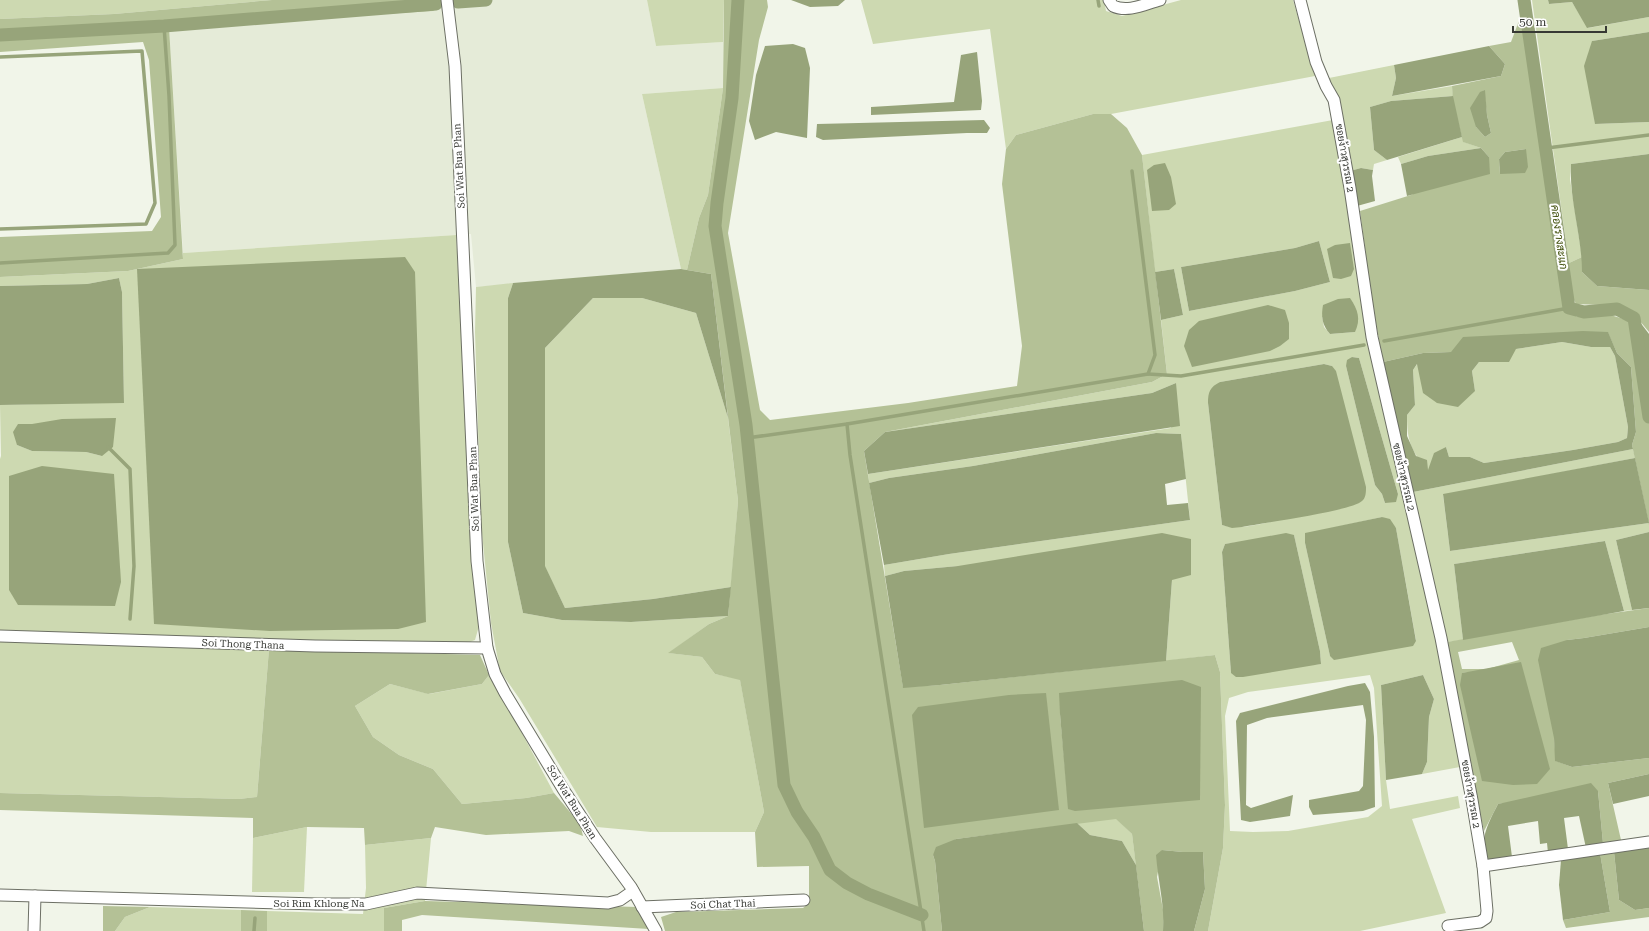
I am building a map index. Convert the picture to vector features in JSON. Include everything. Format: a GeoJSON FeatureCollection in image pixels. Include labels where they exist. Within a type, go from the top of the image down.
{"type":"FeatureCollection","features":[{"type":"Feature","properties":{"kind":"street","name":"Soi Wat Bua Phan"},"geometry":{"type":"LineString","coordinates":[[446,0],[455,66],[477,561],[487,648],[495,674],[505,692],[595,838],[633,891],[656,931]]}},
{"type":"Feature","properties":{"kind":"street"},"geometry":{"type":"LineString","coordinates":[[1109,0],[1113,6],[1120,9],[1130,8],[1160,0]]}},
{"type":"Feature","properties":{"kind":"street","name":"ซอยง้าวสุวรรณ 2"},"geometry":{"type":"LineString","coordinates":[[1300,0],[1316,62],[1326,86],[1334,100],[1350,188],[1372,337],[1441,638],[1483,866],[1487,911],[1486,918],[1480,922],[1448,926]]}},
{"type":"Feature","properties":{"kind":"street","name":"Soi Thong Thana"},"geometry":{"type":"LineString","coordinates":[[0,636],[314,646],[487,648]]}},
{"type":"Feature","properties":{"kind":"street"},"geometry":{"type":"LineString","coordinates":[[1483,866],[1649,842]]}},
{"type":"Feature","properties":{"kind":"street","name":"Soi Rim Khlong Na"},"geometry":{"type":"LineString","coordinates":[[0,895],[317,904],[366,904],[417,893],[608,903],[620,900],[633,891]]}},
{"type":"Feature","properties":{"kind":"street"},"geometry":{"type":"LineString","coordinates":[[34,931],[35,896]]}},
{"type":"Feature","properties":{"kind":"street","name":"Soi Chat Thai"},"geometry":{"type":"LineString","coordinates":[[642,907],[804,900]]}},
{"type":"Feature","properties":{"kind":"shaded area"},"geometry":{"type":"Polygon","coordinates":[[[0,0],[272,0],[114,14],[0,19],[0,0]]]}},
{"type":"Feature","properties":{"kind":"shaded area"},"geometry":{"type":"Polygon","coordinates":[[[272,0],[439,0],[440,7],[433,11],[169,27],[183,259],[128,271],[0,277],[0,237],[152,231],[161,217],[149,60],[143,42],[0,52],[0,19],[114,14],[272,0]]]}},
{"type":"Feature","properties":{"kind":"shaded area"},"geometry":{"type":"Polygon","coordinates":[[[455,0],[647,0],[656,46],[723,42],[723,88],[642,94],[681,269],[476,287],[471,234],[183,253],[169,27],[433,11],[455,0]]]}},
{"type":"Feature","properties":{"kind":"shaded area"},"geometry":{"type":"Polygon","coordinates":[[[647,0],[724,0],[723,42],[656,46],[647,0]]]}},
{"type":"Feature","properties":{"kind":"shaded area"},"geometry":{"type":"Polygon","coordinates":[[[724,0],[767,0],[768,7],[759,40],[728,233],[760,410],[770,420],[908,403],[1017,386],[1022,346],[1002,184],[1006,149],[1016,135],[1093,114],[1111,114],[1127,128],[1142,155],[1167,374],[1152,382],[885,432],[864,451],[903,687],[940,685],[1215,655],[1220,672],[1225,805],[1223,848],[1208,931],[1194,931],[1205,889],[1203,852],[1162,850],[1157,877],[1164,915],[1163,931],[1144,931],[1132,834],[1116,819],[956,839],[933,855],[935,861],[942,931],[665,931],[661,917],[676,912],[803,908],[809,903],[809,866],[757,867],[755,832],[764,812],[740,680],[715,674],[702,657],[668,653],[709,624],[728,616],[738,501],[711,274],[687,270],[699,218],[708,195],[723,88],[724,0]],[[1060,693],[1060,714],[1069,810],[1060,693]]]}},
{"type":"Feature","properties":{"kind":"shaded area"},"geometry":{"type":"Polygon","coordinates":[[[791,0],[845,0],[838,6],[810,7],[791,0]]]}},
{"type":"Feature","properties":{"kind":"shaded area"},"geometry":{"type":"Polygon","coordinates":[[[861,0],[1104,0],[1106,11],[1122,16],[1181,0],[1293,0],[1315,76],[1111,114],[1093,114],[1016,135],[1006,149],[990,29],[873,44],[861,0]]]}},
{"type":"Feature","properties":{"kind":"shaded area"},"geometry":{"type":"Polygon","coordinates":[[[1532,0],[1548,0],[1549,4],[1572,2],[1588,28],[1649,17],[1649,32],[1592,41],[1595,124],[1649,122],[1649,154],[1571,164],[1570,179],[1582,257],[1569,263],[1532,0]]]}},
{"type":"Feature","properties":{"kind":"shaded area"},"geometry":{"type":"Polygon","coordinates":[[[1548,0],[1649,0],[1649,17],[1587,28],[1572,2],[1549,4],[1548,0]]]}},
{"type":"Feature","properties":{"kind":"shaded area"},"geometry":{"type":"Polygon","coordinates":[[[1520,18],[1529,52],[1555,249],[1564,302],[1577,317],[1607,314],[1634,322],[1645,362],[1649,385],[1649,525],[1632,445],[1636,432],[1631,367],[1617,353],[1608,333],[1451,352],[1423,353],[1383,362],[1372,301],[1360,211],[1411,195],[1489,157],[1481,148],[1463,142],[1453,102],[1452,86],[1501,76],[1505,64],[1489,46],[1511,42],[1520,18]],[[1484,90],[1476,127],[1485,137],[1491,133],[1484,90]],[[1526,149],[1505,152],[1499,159],[1500,174],[1526,149]]]}},
{"type":"Feature","properties":{"kind":"shaded area"},"geometry":{"type":"Polygon","coordinates":[[[1649,32],[1649,122],[1595,124],[1584,66],[1592,41],[1649,32]]]}},
{"type":"Feature","properties":{"kind":"shaded area"},"geometry":{"type":"Polygon","coordinates":[[[793,44],[805,48],[810,68],[807,138],[776,132],[755,140],[749,121],[756,75],[765,46],[793,44]]]}},
{"type":"Feature","properties":{"kind":"shaded area"},"geometry":{"type":"Polygon","coordinates":[[[1489,46],[1505,64],[1501,76],[1392,96],[1396,78],[1394,65],[1489,46]]]}},
{"type":"Feature","properties":{"kind":"shaded area"},"geometry":{"type":"Polygon","coordinates":[[[977,52],[982,101],[981,110],[871,115],[871,107],[954,102],[961,55],[977,52]]]}},
{"type":"Feature","properties":{"kind":"shaded area"},"geometry":{"type":"Polygon","coordinates":[[[1394,65],[1396,78],[1392,96],[1452,86],[1453,96],[1391,101],[1370,107],[1374,150],[1387,160],[1374,164],[1373,170],[1361,168],[1350,171],[1338,100],[1329,78],[1394,65]]]}},
{"type":"Feature","properties":{"kind":"shaded area"},"geometry":{"type":"Polygon","coordinates":[[[723,88],[708,195],[699,218],[687,270],[681,269],[642,94],[723,88]]]}},
{"type":"Feature","properties":{"kind":"shaded area"},"geometry":{"type":"Polygon","coordinates":[[[1485,90],[1487,115],[1491,133],[1485,137],[1476,127],[1470,108],[1480,92],[1485,90]]]}},
{"type":"Feature","properties":{"kind":"shaded area"},"geometry":{"type":"Polygon","coordinates":[[[1453,96],[1462,137],[1387,160],[1374,150],[1370,107],[1391,101],[1453,96]]]}},
{"type":"Feature","properties":{"kind":"shaded area"},"geometry":{"type":"Polygon","coordinates":[[[984,120],[990,128],[987,133],[823,140],[816,137],[817,124],[984,120]]]}},
{"type":"Feature","properties":{"kind":"shaded area"},"geometry":{"type":"Polygon","coordinates":[[[1333,120],[1352,233],[1369,350],[1443,670],[1460,767],[1422,774],[1427,762],[1429,717],[1434,699],[1423,675],[1381,685],[1386,780],[1390,809],[1458,796],[1460,808],[1412,819],[1446,913],[1360,931],[1208,931],[1223,848],[1225,805],[1220,672],[1215,655],[1166,661],[1172,580],[958,566],[904,571],[885,576],[884,565],[949,554],[1190,520],[1181,434],[1156,433],[973,466],[889,478],[869,483],[868,474],[1171,428],[1176,383],[1152,393],[885,432],[1152,382],[1167,374],[1161,320],[1183,315],[1174,269],[1155,272],[1142,155],[1333,120]],[[1319,241],[1295,248],[1181,267],[1189,311],[1295,291],[1330,282],[1319,241]],[[1322,317],[1324,327],[1330,334],[1355,332],[1322,317]],[[1352,357],[1346,366],[1375,485],[1382,494],[1385,503],[1398,494],[1359,358],[1352,357]],[[1324,364],[1220,382],[1208,403],[1222,525],[1240,527],[1271,522],[1332,366],[1324,364]],[[1382,517],[1305,534],[1305,543],[1330,656],[1413,645],[1416,640],[1396,528],[1382,517]],[[1294,535],[1225,544],[1222,552],[1231,673],[1321,664],[1320,651],[1294,535]],[[1370,675],[1248,692],[1229,698],[1225,716],[1230,831],[1288,831],[1368,817],[1382,806],[1374,688],[1370,675]]]}},
{"type":"Feature","properties":{"kind":"shaded area"},"geometry":{"type":"Polygon","coordinates":[[[1462,137],[1464,142],[1481,148],[1428,156],[1401,164],[1398,157],[1462,137]]]}},
{"type":"Feature","properties":{"kind":"shaded area"},"geometry":{"type":"Polygon","coordinates":[[[1481,148],[1489,157],[1490,174],[1407,196],[1401,164],[1428,156],[1481,148]]]}},
{"type":"Feature","properties":{"kind":"shaded area"},"geometry":{"type":"Polygon","coordinates":[[[1526,149],[1528,167],[1525,173],[1500,174],[1499,159],[1505,152],[1526,149]]]}},
{"type":"Feature","properties":{"kind":"shaded area"},"geometry":{"type":"Polygon","coordinates":[[[1649,154],[1649,290],[1597,286],[1582,272],[1580,245],[1572,191],[1571,164],[1649,154]]]}},
{"type":"Feature","properties":{"kind":"shaded area"},"geometry":{"type":"Polygon","coordinates":[[[1165,163],[1171,177],[1176,204],[1169,210],[1152,211],[1147,170],[1154,165],[1165,163]]]}},
{"type":"Feature","properties":{"kind":"shaded area"},"geometry":{"type":"Polygon","coordinates":[[[1361,168],[1373,170],[1372,176],[1375,201],[1357,206],[1350,171],[1361,168]]]}},
{"type":"Feature","properties":{"kind":"shaded area"},"geometry":{"type":"Polygon","coordinates":[[[456,235],[479,626],[475,640],[467,643],[356,643],[0,630],[0,405],[124,402],[122,292],[119,278],[87,284],[0,286],[0,277],[128,271],[183,259],[183,253],[456,235]],[[18,424],[17,445],[32,451],[86,452],[102,456],[32,424],[18,424]]]}},
{"type":"Feature","properties":{"kind":"shaded area"},"geometry":{"type":"Polygon","coordinates":[[[1319,241],[1330,282],[1295,291],[1189,311],[1181,267],[1295,248],[1319,241]]]}},
{"type":"Feature","properties":{"kind":"shaded area"},"geometry":{"type":"Polygon","coordinates":[[[1350,243],[1354,269],[1351,276],[1341,279],[1333,278],[1327,249],[1335,245],[1350,243]]]}},
{"type":"Feature","properties":{"kind":"shaded area"},"geometry":{"type":"Polygon","coordinates":[[[405,257],[415,272],[426,622],[398,629],[270,631],[154,624],[137,269],[405,257]]]}},
{"type":"Feature","properties":{"kind":"shaded area"},"geometry":{"type":"Polygon","coordinates":[[[1582,257],[1582,272],[1597,286],[1649,290],[1649,332],[1630,309],[1602,305],[1576,304],[1570,292],[1569,263],[1582,257]]]}},
{"type":"Feature","properties":{"kind":"shaded area"},"geometry":{"type":"Polygon","coordinates":[[[681,269],[711,274],[728,418],[696,313],[642,298],[593,298],[545,348],[545,566],[565,608],[653,599],[731,587],[728,616],[631,622],[562,620],[523,613],[508,542],[508,298],[513,283],[681,269]]]}},
{"type":"Feature","properties":{"kind":"shaded area"},"geometry":{"type":"Polygon","coordinates":[[[1174,269],[1183,315],[1161,320],[1155,272],[1174,269]]]}},
{"type":"Feature","properties":{"kind":"shaded area"},"geometry":{"type":"Polygon","coordinates":[[[119,278],[122,292],[124,403],[0,405],[0,286],[87,284],[119,278]]]}},
{"type":"Feature","properties":{"kind":"shaded area"},"geometry":{"type":"Polygon","coordinates":[[[513,283],[508,298],[508,542],[523,613],[562,620],[631,622],[728,616],[709,624],[669,653],[702,657],[715,674],[740,679],[764,812],[755,832],[651,832],[597,827],[519,698],[500,671],[491,623],[481,523],[475,332],[476,287],[513,283]]]}},
{"type":"Feature","properties":{"kind":"shaded area"},"geometry":{"type":"Polygon","coordinates":[[[593,298],[642,298],[696,313],[728,418],[738,501],[731,587],[653,599],[565,608],[545,567],[545,348],[593,298]]]}},
{"type":"Feature","properties":{"kind":"shaded area"},"geometry":{"type":"Polygon","coordinates":[[[1350,298],[1358,315],[1358,323],[1355,332],[1330,334],[1323,321],[1323,305],[1338,299],[1350,298]]]}},
{"type":"Feature","properties":{"kind":"shaded area"},"geometry":{"type":"Polygon","coordinates":[[[1268,305],[1285,310],[1289,323],[1289,339],[1270,351],[1192,367],[1184,346],[1189,330],[1199,321],[1268,305]]]}},
{"type":"Feature","properties":{"kind":"shaded area"},"geometry":{"type":"Polygon","coordinates":[[[1630,309],[1649,334],[1649,385],[1645,362],[1630,309]]]}},
{"type":"Feature","properties":{"kind":"shaded area"},"geometry":{"type":"Polygon","coordinates":[[[1583,331],[1608,332],[1617,353],[1631,367],[1636,432],[1632,445],[1633,449],[1413,492],[1383,362],[1423,353],[1451,352],[1463,337],[1583,331]],[[1562,342],[1516,349],[1509,362],[1479,362],[1472,371],[1475,391],[1458,407],[1437,403],[1423,393],[1417,364],[1413,370],[1415,405],[1407,415],[1407,436],[1416,456],[1427,460],[1428,470],[1434,453],[1446,447],[1449,457],[1470,457],[1484,463],[1573,450],[1618,442],[1627,438],[1628,427],[1615,356],[1610,347],[1591,347],[1562,342]]]}},
{"type":"Feature","properties":{"kind":"shaded area"},"geometry":{"type":"Polygon","coordinates":[[[1562,342],[1591,347],[1610,347],[1615,356],[1628,427],[1627,438],[1618,442],[1573,450],[1484,463],[1470,457],[1449,457],[1446,447],[1428,471],[1414,451],[1408,432],[1407,415],[1415,405],[1413,370],[1418,363],[1475,391],[1472,371],[1479,362],[1491,361],[1516,349],[1562,342]]]}},
{"type":"Feature","properties":{"kind":"shaded area"},"geometry":{"type":"Polygon","coordinates":[[[1352,357],[1359,358],[1398,494],[1396,502],[1385,503],[1382,494],[1375,485],[1346,366],[1347,360],[1352,357]]]}},
{"type":"Feature","properties":{"kind":"shaded area"},"geometry":{"type":"Polygon","coordinates":[[[1324,364],[1332,366],[1336,371],[1366,487],[1364,498],[1355,505],[1325,513],[1242,527],[1232,528],[1222,525],[1208,403],[1210,390],[1220,382],[1324,364]]]}},
{"type":"Feature","properties":{"kind":"shaded area"},"geometry":{"type":"Polygon","coordinates":[[[1176,383],[1180,426],[868,474],[864,451],[885,432],[1152,393],[1176,383]]]}},
{"type":"Feature","properties":{"kind":"shaded area"},"geometry":{"type":"Polygon","coordinates":[[[116,418],[113,447],[102,456],[86,452],[32,451],[17,445],[13,432],[18,424],[32,424],[62,419],[116,418]]]}},
{"type":"Feature","properties":{"kind":"shaded area"},"geometry":{"type":"Polygon","coordinates":[[[1156,433],[1181,434],[1186,479],[1165,484],[1167,505],[1188,503],[1190,520],[949,554],[884,565],[869,483],[889,478],[973,466],[1156,433]]]}},
{"type":"Feature","properties":{"kind":"shaded area"},"geometry":{"type":"Polygon","coordinates":[[[1633,449],[1635,458],[1443,495],[1450,551],[1649,523],[1649,532],[1616,540],[1632,610],[1624,611],[1605,541],[1454,564],[1463,640],[1447,642],[1413,492],[1633,449]]]}},
{"type":"Feature","properties":{"kind":"shaded area"},"geometry":{"type":"Polygon","coordinates":[[[1635,458],[1649,523],[1450,551],[1443,494],[1635,458]]]}},
{"type":"Feature","properties":{"kind":"shaded area"},"geometry":{"type":"Polygon","coordinates":[[[42,466],[114,474],[121,582],[115,606],[18,605],[9,590],[9,476],[42,466]]]}},
{"type":"Feature","properties":{"kind":"shaded area"},"geometry":{"type":"Polygon","coordinates":[[[1382,517],[1390,519],[1396,528],[1416,641],[1413,646],[1334,660],[1330,656],[1305,543],[1305,533],[1382,517]]]}},
{"type":"Feature","properties":{"kind":"shaded area"},"geometry":{"type":"Polygon","coordinates":[[[1649,532],[1649,608],[1632,610],[1616,540],[1649,532]]]}},
{"type":"Feature","properties":{"kind":"shaded area"},"geometry":{"type":"Polygon","coordinates":[[[1162,533],[1191,539],[1191,575],[1172,580],[1166,661],[903,688],[885,576],[904,571],[958,566],[1162,533]]]}},
{"type":"Feature","properties":{"kind":"shaded area"},"geometry":{"type":"Polygon","coordinates":[[[1286,533],[1294,535],[1320,651],[1321,664],[1236,677],[1231,673],[1222,552],[1225,544],[1286,533]]]}},
{"type":"Feature","properties":{"kind":"shaded area"},"geometry":{"type":"Polygon","coordinates":[[[1605,541],[1624,611],[1463,640],[1454,564],[1605,541]]]}},
{"type":"Feature","properties":{"kind":"shaded area"},"geometry":{"type":"Polygon","coordinates":[[[1649,608],[1649,627],[1567,640],[1554,738],[1556,761],[1572,767],[1649,758],[1649,774],[1608,783],[1621,840],[1610,845],[1603,843],[1598,791],[1498,804],[1484,831],[1469,764],[1447,642],[1599,615],[1649,608]],[[1512,642],[1458,652],[1462,669],[1487,669],[1519,660],[1512,642]],[[1473,672],[1462,673],[1537,784],[1473,672]]]}},
{"type":"Feature","properties":{"kind":"shaded area"},"geometry":{"type":"Polygon","coordinates":[[[1649,627],[1649,758],[1572,767],[1555,761],[1554,738],[1538,660],[1541,648],[1567,640],[1649,627]]]}},
{"type":"Feature","properties":{"kind":"shaded area"},"geometry":{"type":"Polygon","coordinates":[[[0,641],[269,649],[257,797],[239,799],[0,793],[0,641]]]}},
{"type":"Feature","properties":{"kind":"shaded area"},"geometry":{"type":"Polygon","coordinates":[[[269,649],[480,655],[489,675],[482,684],[428,694],[390,684],[355,706],[373,737],[399,755],[433,769],[462,804],[526,798],[554,793],[580,824],[583,836],[569,831],[486,835],[435,827],[431,838],[365,845],[364,828],[307,827],[253,838],[253,818],[0,810],[0,793],[239,799],[257,797],[269,649]]]}},
{"type":"Feature","properties":{"kind":"shaded area"},"geometry":{"type":"Polygon","coordinates":[[[1521,662],[1550,769],[1537,784],[1513,785],[1482,781],[1460,685],[1462,673],[1521,662]]]}},
{"type":"Feature","properties":{"kind":"shaded area"},"geometry":{"type":"Polygon","coordinates":[[[489,675],[554,793],[526,798],[462,804],[433,769],[399,755],[373,737],[355,706],[390,684],[429,694],[482,684],[489,675]]]}},
{"type":"Feature","properties":{"kind":"shaded area"},"geometry":{"type":"Polygon","coordinates":[[[1423,675],[1434,699],[1429,717],[1427,762],[1422,774],[1386,780],[1381,685],[1423,675]]]}},
{"type":"Feature","properties":{"kind":"shaded area"},"geometry":{"type":"Polygon","coordinates":[[[1182,680],[1201,687],[1200,800],[1075,811],[1068,809],[1059,693],[1182,680]]]}},
{"type":"Feature","properties":{"kind":"shaded area"},"geometry":{"type":"Polygon","coordinates":[[[1365,683],[1370,692],[1374,737],[1375,807],[1363,811],[1313,815],[1309,807],[1309,800],[1359,791],[1363,786],[1366,720],[1363,705],[1267,718],[1247,725],[1246,805],[1251,808],[1293,795],[1290,816],[1250,822],[1241,820],[1236,721],[1240,713],[1365,683]]]}},
{"type":"Feature","properties":{"kind":"shaded area"},"geometry":{"type":"Polygon","coordinates":[[[1046,693],[1059,810],[924,828],[912,715],[918,707],[1009,695],[1046,693]]]}},
{"type":"Feature","properties":{"kind":"shaded area"},"geometry":{"type":"Polygon","coordinates":[[[1649,774],[1649,796],[1613,804],[1608,783],[1649,774]]]}},
{"type":"Feature","properties":{"kind":"shaded area"},"geometry":{"type":"Polygon","coordinates":[[[1591,783],[1598,791],[1603,843],[1597,847],[1586,848],[1579,816],[1564,818],[1568,849],[1548,853],[1547,843],[1540,844],[1538,821],[1508,826],[1512,857],[1489,860],[1485,853],[1484,839],[1488,824],[1498,804],[1591,783]]]}},
{"type":"Feature","properties":{"kind":"shaded area"},"geometry":{"type":"Polygon","coordinates":[[[1116,818],[1132,834],[1136,865],[1122,841],[1090,835],[1077,823],[1116,818]]]}},
{"type":"Feature","properties":{"kind":"shaded area"},"geometry":{"type":"Polygon","coordinates":[[[1077,823],[1090,835],[1122,841],[1136,865],[1144,931],[942,931],[935,861],[933,855],[936,847],[956,839],[1077,823]]]}},
{"type":"Feature","properties":{"kind":"shaded area"},"geometry":{"type":"Polygon","coordinates":[[[307,827],[304,892],[252,892],[253,838],[307,827]]]}},
{"type":"Feature","properties":{"kind":"shaded area"},"geometry":{"type":"Polygon","coordinates":[[[431,838],[425,901],[384,908],[384,931],[267,931],[267,911],[363,914],[366,888],[365,845],[431,838]]]}},
{"type":"Feature","properties":{"kind":"shaded area"},"geometry":{"type":"Polygon","coordinates":[[[1649,848],[1649,908],[1635,910],[1619,900],[1614,852],[1649,848]]]}},
{"type":"Feature","properties":{"kind":"shaded area"},"geometry":{"type":"Polygon","coordinates":[[[1162,850],[1203,852],[1205,889],[1194,931],[1163,931],[1162,903],[1156,855],[1162,850]]]}},
{"type":"Feature","properties":{"kind":"shaded area"},"geometry":{"type":"Polygon","coordinates":[[[1614,852],[1619,900],[1635,910],[1649,908],[1649,917],[1566,928],[1563,920],[1610,912],[1600,853],[1614,852]]]}},
{"type":"Feature","properties":{"kind":"shaded area"},"geometry":{"type":"Polygon","coordinates":[[[1600,853],[1610,912],[1563,920],[1559,885],[1561,860],[1600,853]]]}},
{"type":"Feature","properties":{"kind":"shaded area"},"geometry":{"type":"Polygon","coordinates":[[[425,901],[637,907],[649,929],[422,915],[402,920],[402,931],[384,931],[384,908],[425,901]]]}},
{"type":"Feature","properties":{"kind":"shaded area"},"geometry":{"type":"Polygon","coordinates":[[[103,906],[150,907],[125,917],[115,931],[103,931],[103,906]]]}},
{"type":"Feature","properties":{"kind":"shaded area"},"geometry":{"type":"Polygon","coordinates":[[[150,907],[241,910],[241,931],[115,931],[125,917],[150,907]]]}},
{"type":"Feature","properties":{"kind":"shaded area"},"geometry":{"type":"Polygon","coordinates":[[[241,910],[267,911],[267,931],[241,931],[241,910]]]}},
{"type":"Feature","properties":{"kind":"waterway"},"geometry":{"type":"LineString","coordinates":[[458,2],[486,0]]}},
{"type":"Feature","properties":{"kind":"waterway"},"geometry":{"type":"LineString","coordinates":[[738,0],[732,98],[715,226],[746,425],[784,785],[797,812],[814,837],[830,870],[847,883],[868,894],[922,915]]}},
{"type":"Feature","properties":{"kind":"waterway"},"geometry":{"type":"LineString","coordinates":[[1098,0],[1099,6]]}},
{"type":"Feature","properties":{"kind":"waterway","name":"คลองรางสะแก"},"geometry":{"type":"LineString","coordinates":[[1524,0],[1569,308],[1584,312],[1617,309],[1634,318],[1649,417]]}},
{"type":"Feature","properties":{"kind":"waterway"},"geometry":{"type":"LineString","coordinates":[[0,35],[164,26],[436,4]]}},
{"type":"Feature","properties":{"kind":"waterway"},"geometry":{"type":"LineString","coordinates":[[0,263],[168,253],[175,245],[169,96],[164,26]]}},
{"type":"Feature","properties":{"kind":"waterway"},"geometry":{"type":"LineString","coordinates":[[0,57],[142,51],[155,203],[146,224],[0,229]]}},
{"type":"Feature","properties":{"kind":"waterway"},"geometry":{"type":"LineString","coordinates":[[1547,148],[1649,135]]}},
{"type":"Feature","properties":{"kind":"waterway"},"geometry":{"type":"LineString","coordinates":[[747,438],[847,424],[1148,374],[1155,355],[1132,171]]}},
{"type":"Feature","properties":{"kind":"waterway"},"geometry":{"type":"LineString","coordinates":[[1384,341],[1569,308]]}},
{"type":"Feature","properties":{"kind":"waterway"},"geometry":{"type":"LineString","coordinates":[[1148,374],[1181,376],[1364,345]]}},
{"type":"Feature","properties":{"kind":"waterway"},"geometry":{"type":"LineString","coordinates":[[847,424],[850,455],[924,931]]}},
{"type":"Feature","properties":{"kind":"waterway"},"geometry":{"type":"LineString","coordinates":[[108,447],[130,469],[134,566],[130,619]]}},
{"type":"Feature","properties":{"kind":"waterway"},"geometry":{"type":"LineString","coordinates":[[254,931],[255,918]]}}]}
